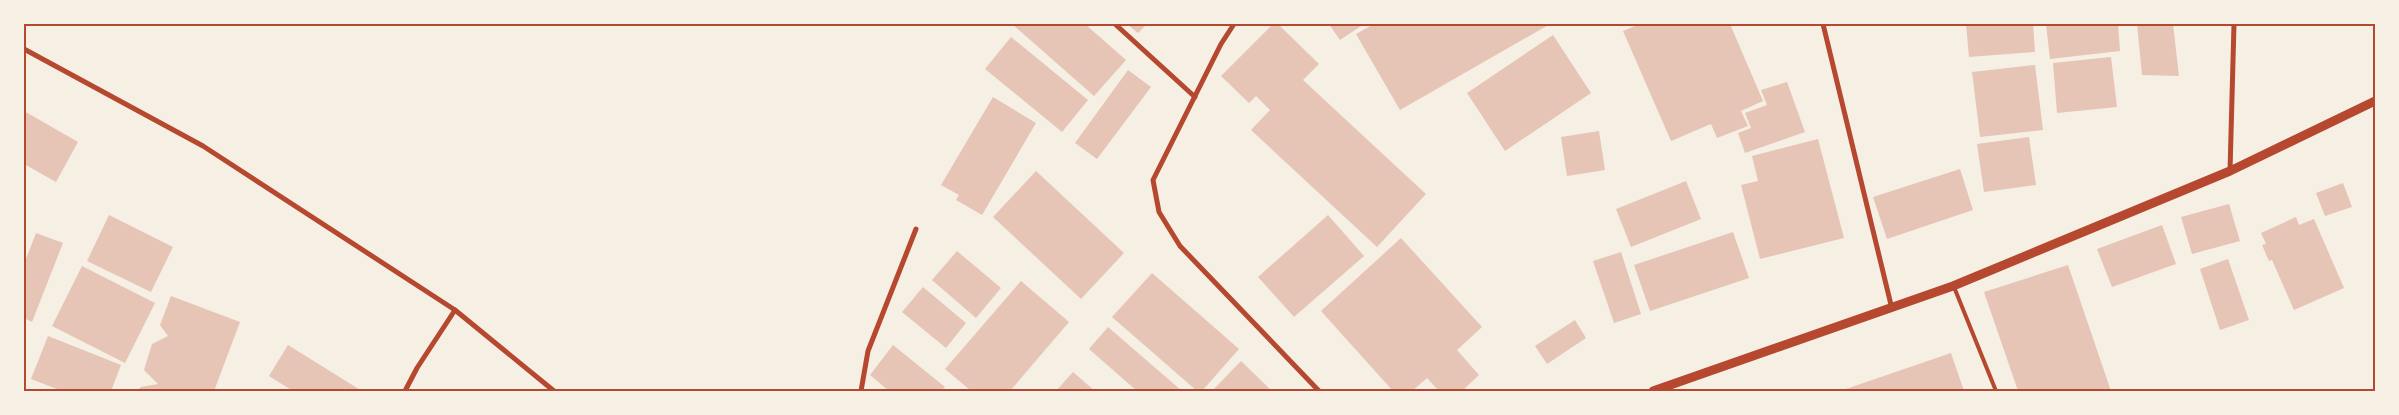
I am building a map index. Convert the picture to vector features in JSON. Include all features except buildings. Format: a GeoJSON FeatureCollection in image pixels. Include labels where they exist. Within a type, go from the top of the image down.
{"type":"FeatureCollection","features":[{"type":"Feature","properties":{"kind":"street"},"geometry":{"type":"LineString","coordinates":[[1115,24],[1195,96]]}},
{"type":"Feature","properties":{"kind":"street"},"geometry":{"type":"LineString","coordinates":[[1234,24],[1153,180],[1159,212],[1180,246],[1319,391]]}},
{"type":"Feature","properties":{"kind":"street"},"geometry":{"type":"LineString","coordinates":[[1823,24],[1892,309]]}},
{"type":"Feature","properties":{"kind":"street"},"geometry":{"type":"LineString","coordinates":[[2230,171],[2234,24]]}},
{"type":"Feature","properties":{"kind":"street"},"geometry":{"type":"LineString","coordinates":[[24,49],[203,146],[455,310],[554,391]]}},
{"type":"Feature","properties":{"kind":"street"},"geometry":{"type":"LineString","coordinates":[[1652,391],[1954,286],[2230,171],[2375,102]]}},
{"type":"Feature","properties":{"kind":"street"},"geometry":{"type":"LineString","coordinates":[[861,391],[868,350],[916,229]]}},
{"type":"Feature","properties":{"kind":"street"},"geometry":{"type":"LineString","coordinates":[[405,391],[417,368],[455,310]]}},
{"type":"Feature","properties":{"kind":"lane"},"geometry":{"type":"LineString","coordinates":[[1954,286],[1996,391]]}}]}
